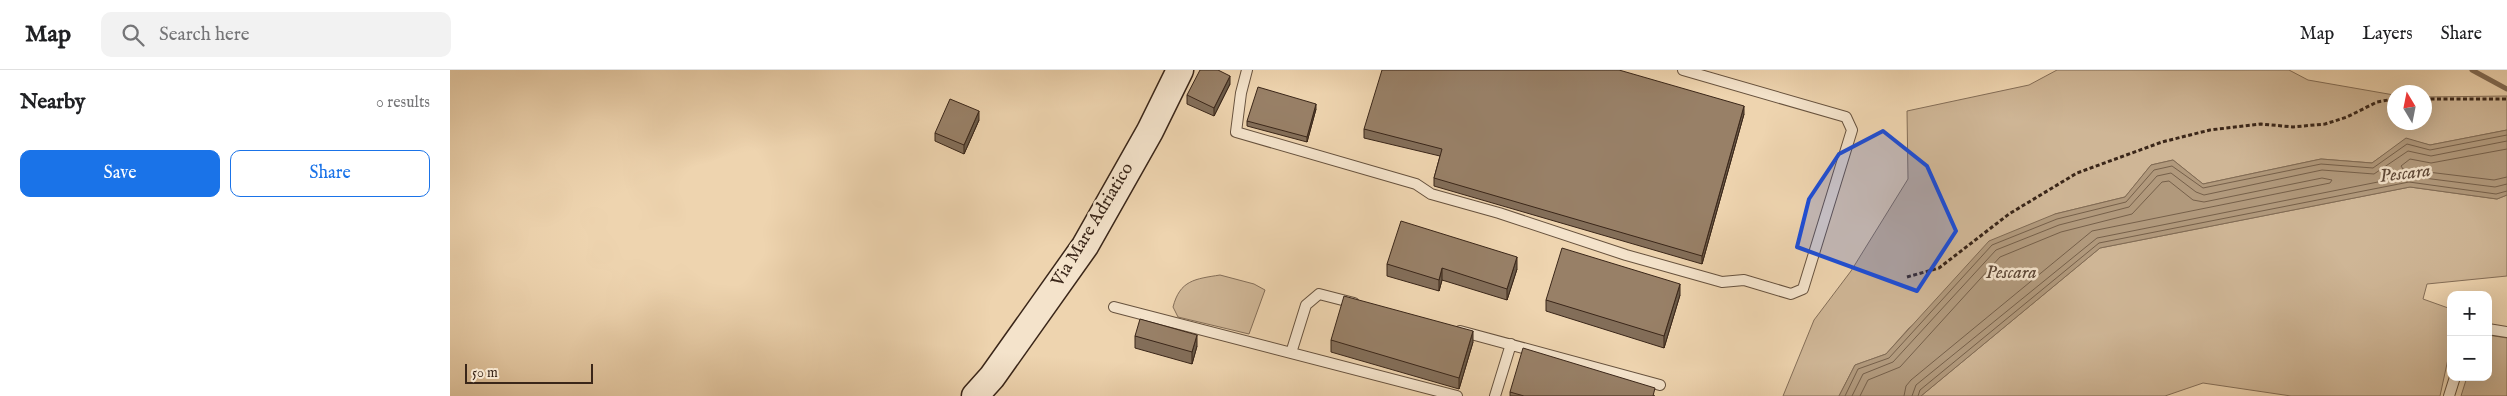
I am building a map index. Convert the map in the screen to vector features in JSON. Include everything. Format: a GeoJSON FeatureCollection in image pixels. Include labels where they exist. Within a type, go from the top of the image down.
{"type":"FeatureCollection","features":[{"type":"Feature","properties":{"kind":"main road","name":"Via Mare Adriatico"},"geometry":{"type":"LineString","coordinates":[[975,396],[992,377],[1085,246],[1150,131],[1180,70]]}},
{"type":"Feature","properties":{"kind":"lane"},"geometry":{"type":"LineString","coordinates":[[1247,70],[1241,93],[1236,132],[1416,184],[1431,194],[1499,213],[1626,255],[1722,282],[1744,280],[1791,294],[1803,289],[1852,130],[1846,117],[1682,70]]}},
{"type":"Feature","properties":{"kind":"lane"},"geometry":{"type":"LineString","coordinates":[[1291,353],[1306,305],[1319,294],[1366,306]]}},
{"type":"Feature","properties":{"kind":"lane"},"geometry":{"type":"LineString","coordinates":[[1114,307],[1457,396]]}},
{"type":"Feature","properties":{"kind":"lane"},"geometry":{"type":"LineString","coordinates":[[1452,328],[1660,385]]}},
{"type":"Feature","properties":{"kind":"lane"},"geometry":{"type":"LineString","coordinates":[[2492,330],[2507,332]]}},
{"type":"Feature","properties":{"kind":"lane"},"geometry":{"type":"LineString","coordinates":[[1495,396],[1511,344]]}},
{"type":"Feature","properties":{"kind":"lane"},"geometry":{"type":"LineString","coordinates":[[2450,396],[2454,381]]}},
{"type":"Feature","properties":{"kind":"path"},"geometry":{"type":"LineString","coordinates":[[2432,99],[2507,99]]}},
{"type":"Feature","properties":{"kind":"path"},"geometry":{"type":"LineString","coordinates":[[1907,277],[1939,268],[2009,214],[2077,173],[2162,142],[2210,130],[2261,124],[2293,127],[2325,124],[2347,117],[2377,102],[2387,100]]}},
{"type":"Feature","properties":{"kind":"highlighted area"},"geometry":{"type":"Polygon","coordinates":[[[1883,131],[1927,166],[1956,231],[1917,291],[1874,273],[1797,247],[1809,199],[1839,154],[1883,131]]]}},
{"type":"Feature","properties":{"kind":"shaded area"},"geometry":{"type":"Polygon","coordinates":[[[2057,70],[2289,70],[2308,80],[2387,94],[2387,130],[2432,130],[2432,97],[2507,96],[2507,130],[2430,145],[2406,139],[2372,163],[2321,159],[2203,184],[2173,160],[2151,165],[2125,197],[2055,214],[1909,328],[1886,354],[1855,365],[1839,396],[1783,396],[1814,320],[1851,271],[1908,179],[1907,111],[2029,85],[2057,70]]]}},
{"type":"Feature","properties":{"kind":"shaded area"},"geometry":{"type":"Polygon","coordinates":[[[2410,187],[2497,199],[2507,195],[2507,276],[2427,284],[2423,299],[2447,308],[2447,364],[2440,396],[2291,396],[2203,383],[2165,396],[1921,396],[2100,248],[2410,187]]]}},
{"type":"Feature","properties":{"kind":"shaded area"},"geometry":{"type":"Polygon","coordinates":[[[1220,275],[1254,284],[1265,290],[1249,334],[1178,317],[1173,307],[1176,298],[1184,286],[1196,280],[1220,275]]]}},
{"type":"Feature","properties":{"kind":"shaded area"},"geometry":{"type":"Polygon","coordinates":[[[2492,336],[2507,338],[2507,396],[2461,396],[2466,381],[2492,381],[2492,336]]]}},
{"type":"Feature","properties":{"kind":"water","name":"Pescara"},"geometry":{"type":"Polygon","coordinates":[[[2507,130],[2507,195],[2497,199],[2410,187],[2100,248],[1921,396],[1839,396],[1855,365],[1886,354],[1989,241],[2055,214],[2125,197],[2151,165],[2173,160],[2203,184],[2321,159],[2372,163],[2406,138],[2430,145],[2507,130]]]}},
{"type":"Feature","properties":{"kind":"building"},"geometry":{"type":"Polygon","coordinates":[[[1200,70],[1218,70],[1230,76],[1214,108],[1187,95],[1200,70]]]}},
{"type":"Feature","properties":{"kind":"building"},"geometry":{"type":"Polygon","coordinates":[[[1382,70],[1619,70],[1744,106],[1702,256],[1434,178],[1442,149],[1364,129],[1382,70]]]}},
{"type":"Feature","properties":{"kind":"building"},"geometry":{"type":"Polygon","coordinates":[[[1258,87],[1316,104],[1307,137],[1247,121],[1258,87]]]}},
{"type":"Feature","properties":{"kind":"building"},"geometry":{"type":"Polygon","coordinates":[[[950,99],[979,111],[964,145],[935,133],[950,99]]]}},
{"type":"Feature","properties":{"kind":"building"},"geometry":{"type":"Polygon","coordinates":[[[1401,221],[1517,257],[1507,289],[1442,268],[1439,280],[1387,264],[1401,221]]]}},
{"type":"Feature","properties":{"kind":"building"},"geometry":{"type":"Polygon","coordinates":[[[1562,248],[1680,284],[1664,336],[1546,300],[1562,248]]]}},
{"type":"Feature","properties":{"kind":"building"},"geometry":{"type":"Polygon","coordinates":[[[1344,296],[1473,331],[1459,378],[1331,340],[1344,296]]]}},
{"type":"Feature","properties":{"kind":"building"},"geometry":{"type":"Polygon","coordinates":[[[1140,319],[1197,335],[1192,352],[1135,336],[1140,319]]]}},
{"type":"Feature","properties":{"kind":"building"},"geometry":{"type":"Polygon","coordinates":[[[1523,348],[1655,388],[1653,396],[1524,396],[1510,392],[1523,348]]]}},
{"type":"Feature","properties":{"kind":"waterway"},"geometry":{"type":"LineString","coordinates":[[2472,70],[2507,89]]}}]}
